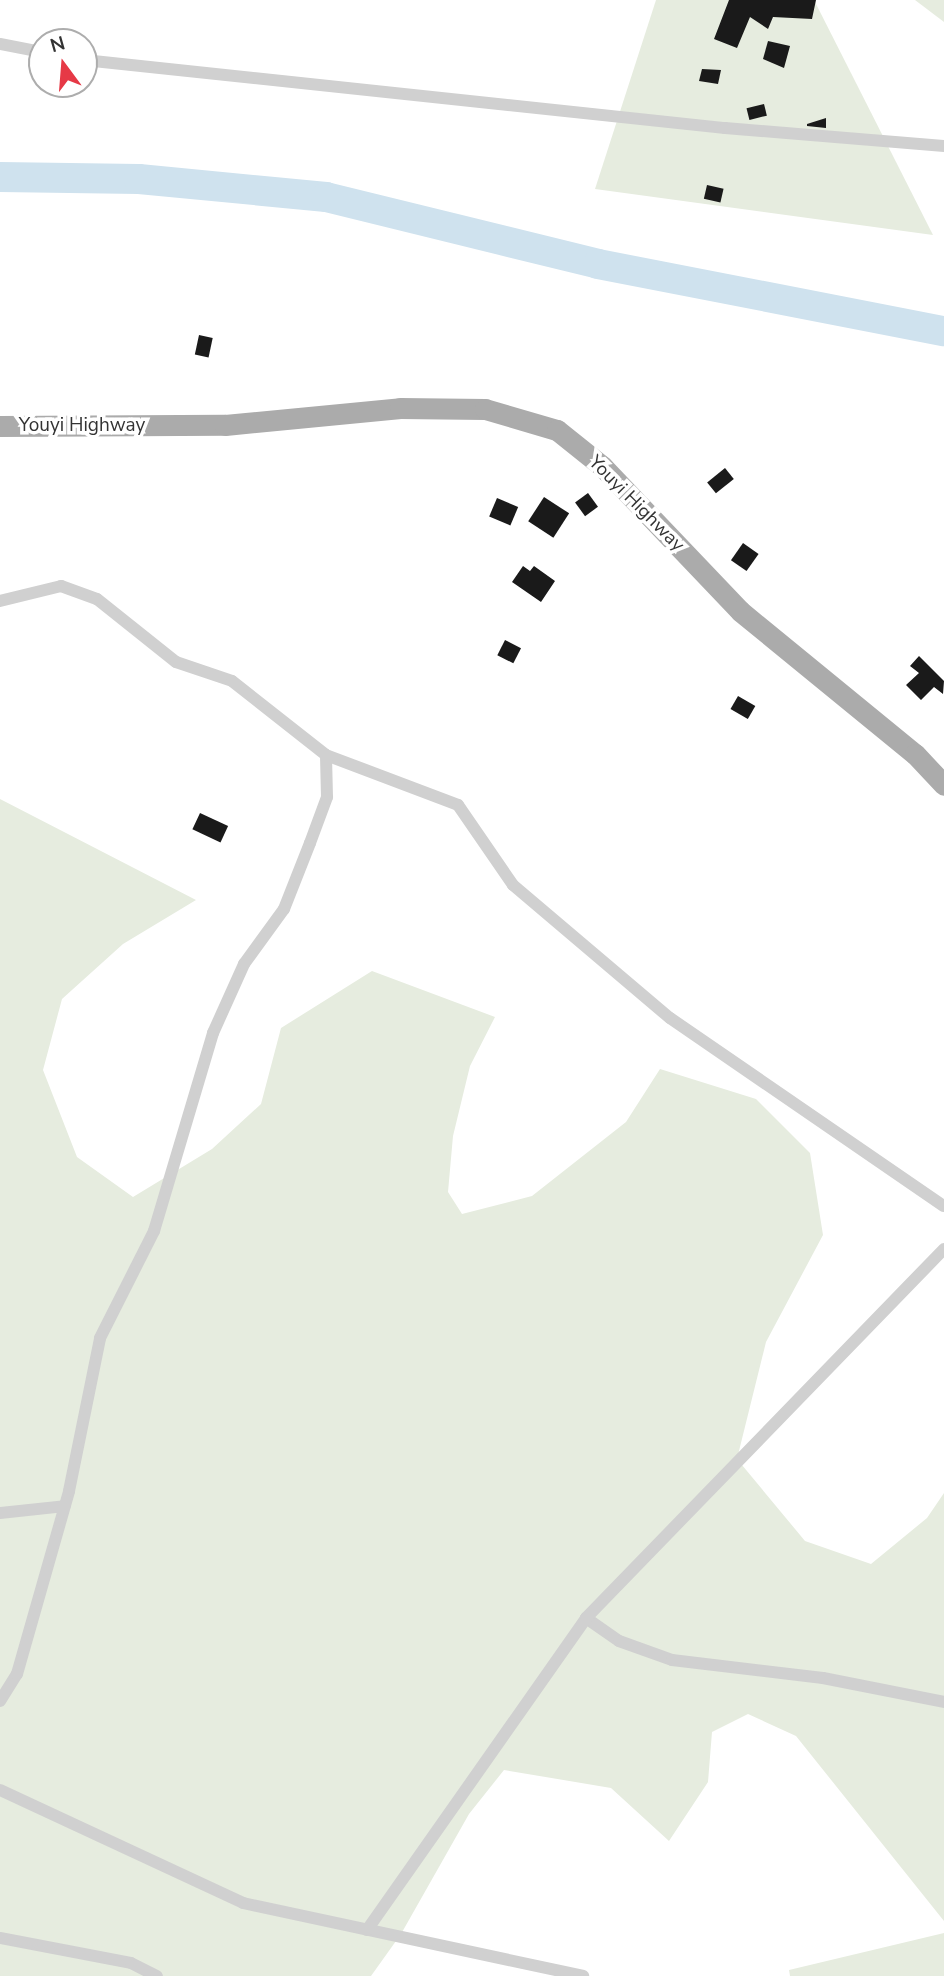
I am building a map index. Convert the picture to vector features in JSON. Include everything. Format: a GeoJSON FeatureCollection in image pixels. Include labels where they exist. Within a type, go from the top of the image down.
{"type":"FeatureCollection","features":[{"type":"Feature","properties":{"kind":"main road","name":"Youyi Highway"},"geometry":{"type":"LineString","coordinates":[[0,426],[225,425],[400,408],[485,409],[556,430],[602,466],[740,611],[915,754],[944,785]]}},
{"type":"Feature","properties":{"kind":"street"},"geometry":{"type":"LineString","coordinates":[[0,44],[28,49]]}},
{"type":"Feature","properties":{"kind":"street"},"geometry":{"type":"LineString","coordinates":[[98,61],[725,128],[944,146]]}},
{"type":"Feature","properties":{"kind":"street"},"geometry":{"type":"LineString","coordinates":[[0,601],[61,586],[96,599],[176,662],[232,681],[326,755],[458,806],[513,885],[670,1018],[944,1206]]}},
{"type":"Feature","properties":{"kind":"street"},"geometry":{"type":"LineString","coordinates":[[0,1701],[17,1674],[65,1506],[100,1338],[154,1231],[213,1033],[244,964],[284,909],[310,843],[327,797],[326,755]]}},
{"type":"Feature","properties":{"kind":"street"},"geometry":{"type":"LineString","coordinates":[[367,1930],[586,1618],[944,1249]]}},
{"type":"Feature","properties":{"kind":"street"},"geometry":{"type":"LineString","coordinates":[[0,1513],[65,1506]]}},
{"type":"Feature","properties":{"kind":"street"},"geometry":{"type":"LineString","coordinates":[[586,1618],[619,1641],[672,1660],[823,1678],[944,1702]]}},
{"type":"Feature","properties":{"kind":"street"},"geometry":{"type":"LineString","coordinates":[[0,1790],[243,1903],[583,1976]]}},
{"type":"Feature","properties":{"kind":"street"},"geometry":{"type":"LineString","coordinates":[[0,1938],[131,1963],[158,1976]]}},
{"type":"Feature","properties":{"kind":"shaded area"},"geometry":{"type":"Polygon","coordinates":[[[656,0],[814,0],[933,235],[595,189],[656,0]]]}},
{"type":"Feature","properties":{"kind":"shaded area"},"geometry":{"type":"Polygon","coordinates":[[[915,0],[944,0],[944,22],[915,0]]]}},
{"type":"Feature","properties":{"kind":"shaded area"},"geometry":{"type":"Polygon","coordinates":[[[0,799],[196,900],[123,944],[62,999],[43,1070],[77,1157],[133,1197],[212,1149],[261,1104],[281,1028],[372,971],[495,1017],[470,1066],[453,1136],[448,1192],[462,1214],[532,1196],[626,1122],[660,1069],[756,1099],[810,1153],[823,1235],[766,1342],[737,1459],[805,1541],[871,1564],[927,1518],[944,1493],[944,1921],[796,1736],[748,1714],[712,1732],[708,1782],[669,1841],[611,1788],[504,1770],[469,1814],[401,1934],[371,1976],[0,1976],[0,799]]]}},
{"type":"Feature","properties":{"kind":"shaded area"},"geometry":{"type":"Polygon","coordinates":[[[944,1933],[944,1976],[790,1976],[789,1970],[944,1933]]]}},
{"type":"Feature","properties":{"kind":"building"},"geometry":{"type":"Polygon","coordinates":[[[729,0],[816,0],[812,19],[773,17],[768,29],[750,17],[737,48],[714,39],[729,0]]]}},
{"type":"Feature","properties":{"kind":"building"},"geometry":{"type":"Polygon","coordinates":[[[768,41],[790,46],[784,68],[763,59],[768,41]]]}},
{"type":"Feature","properties":{"kind":"building"},"geometry":{"type":"Polygon","coordinates":[[[702,69],[721,70],[718,84],[699,81],[702,69]]]}},
{"type":"Feature","properties":{"kind":"building"},"geometry":{"type":"Polygon","coordinates":[[[764,104],[767,116],[749,120],[747,108],[764,104]]]}},
{"type":"Feature","properties":{"kind":"building"},"geometry":{"type":"Polygon","coordinates":[[[826,118],[826,128],[807,126],[807,124],[826,118]]]}},
{"type":"Feature","properties":{"kind":"building"},"geometry":{"type":"Polygon","coordinates":[[[707,185],[724,189],[720,202],[704,199],[707,185]]]}},
{"type":"Feature","properties":{"kind":"building"},"geometry":{"type":"Polygon","coordinates":[[[199,335],[213,338],[209,357],[195,355],[199,335]]]}},
{"type":"Feature","properties":{"kind":"building"},"geometry":{"type":"Polygon","coordinates":[[[725,468],[734,479],[716,493],[707,482],[725,468]]]}},
{"type":"Feature","properties":{"kind":"building"},"geometry":{"type":"Polygon","coordinates":[[[588,493],[598,507],[585,516],[575,502],[588,493]]]}},
{"type":"Feature","properties":{"kind":"building"},"geometry":{"type":"Polygon","coordinates":[[[544,497],[569,513],[553,538],[528,521],[544,497]]]}},
{"type":"Feature","properties":{"kind":"building"},"geometry":{"type":"Polygon","coordinates":[[[497,498],[518,507],[510,525],[489,516],[497,498]]]}},
{"type":"Feature","properties":{"kind":"building"},"geometry":{"type":"Polygon","coordinates":[[[743,543],[759,554],[747,571],[731,560],[743,543]]]}},
{"type":"Feature","properties":{"kind":"building"},"geometry":{"type":"Polygon","coordinates":[[[523,566],[530,571],[534,566],[555,581],[541,602],[512,582],[523,566]]]}},
{"type":"Feature","properties":{"kind":"building"},"geometry":{"type":"Polygon","coordinates":[[[505,640],[521,648],[513,663],[497,655],[505,640]]]}},
{"type":"Feature","properties":{"kind":"building"},"geometry":{"type":"Polygon","coordinates":[[[919,656],[944,681],[943,694],[934,687],[921,700],[906,685],[919,673],[910,666],[919,656]]]}},
{"type":"Feature","properties":{"kind":"building"},"geometry":{"type":"Polygon","coordinates":[[[738,696],[755,706],[748,719],[730,709],[738,696]]]}},
{"type":"Feature","properties":{"kind":"building"},"geometry":{"type":"Polygon","coordinates":[[[200,813],[228,826],[220,842],[192,829],[200,813]]]}},
{"type":"Feature","properties":{"kind":"waterway"},"geometry":{"type":"LineString","coordinates":[[0,177],[139,179],[326,197],[598,264],[944,331]]}}]}
